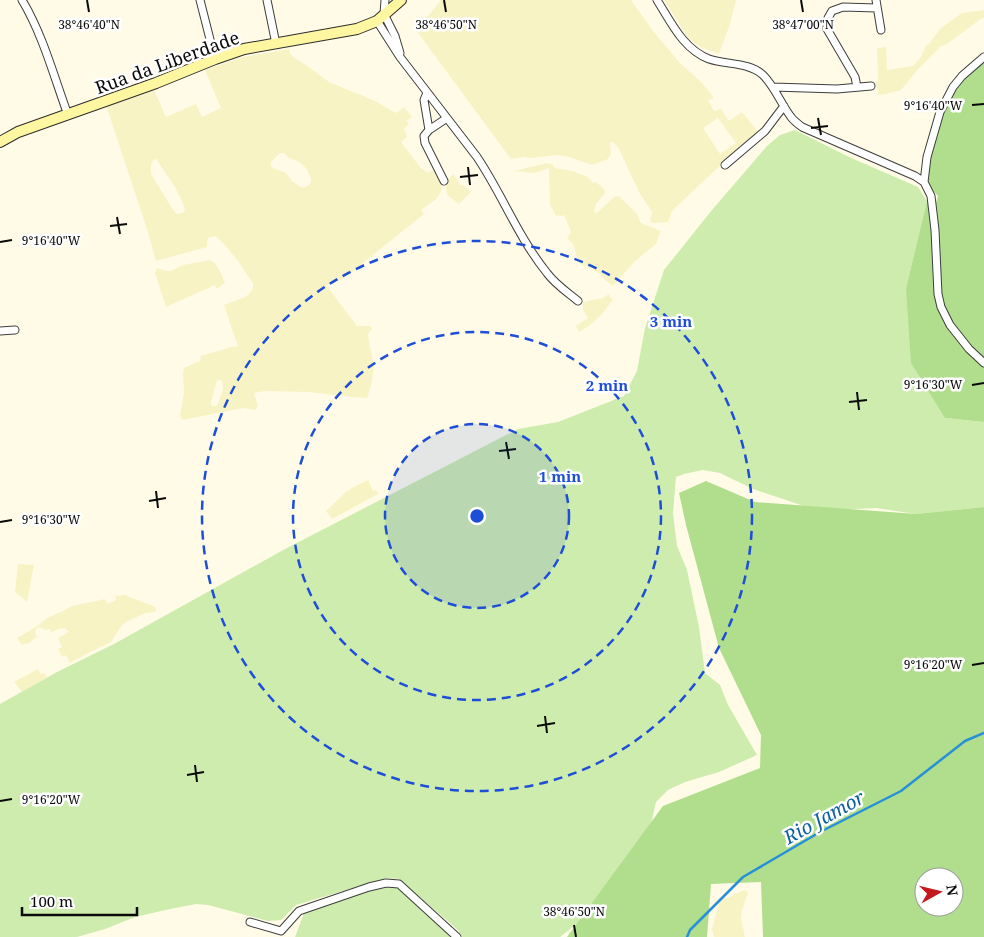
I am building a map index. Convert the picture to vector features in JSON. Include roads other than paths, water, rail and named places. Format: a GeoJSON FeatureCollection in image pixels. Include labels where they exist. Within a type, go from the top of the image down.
{"type":"FeatureCollection","features":[{"type":"Feature","properties":{"kind":"street"},"geometry":{"type":"LineString","coordinates":[[22,0],[43,46],[68,115]]}},
{"type":"Feature","properties":{"kind":"street"},"geometry":{"type":"LineString","coordinates":[[200,0],[215,59]]}},
{"type":"Feature","properties":{"kind":"street"},"geometry":{"type":"LineString","coordinates":[[267,0],[276,44]]}},
{"type":"Feature","properties":{"kind":"street"},"geometry":{"type":"LineString","coordinates":[[385,0],[380,18],[395,36],[402,61],[488,173],[519,232],[536,258],[554,281],[578,301]]}},
{"type":"Feature","properties":{"kind":"street","name":"Rua da Liberdade"},"geometry":{"type":"LineString","coordinates":[[0,142],[18,132],[156,83],[215,59],[244,50],[357,29],[380,18],[401,0]]}},
{"type":"Feature","properties":{"kind":"street"},"geometry":{"type":"LineString","coordinates":[[657,0],[683,41],[708,58],[751,68],[763,75],[792,118],[802,127],[916,176],[924,182],[931,196],[940,307],[950,325],[968,349],[984,363]]}},
{"type":"Feature","properties":{"kind":"street"},"geometry":{"type":"LineString","coordinates":[[857,87],[854,77],[827,29],[828,18],[832,11],[843,7],[876,4],[881,30]]}},
{"type":"Feature","properties":{"kind":"street"},"geometry":{"type":"LineString","coordinates":[[924,182],[927,157],[940,112],[953,87],[962,76],[984,57]]}},
{"type":"Feature","properties":{"kind":"street"},"geometry":{"type":"LineString","coordinates":[[772,87],[837,89],[871,86]]}},
{"type":"Feature","properties":{"kind":"street"},"geometry":{"type":"LineString","coordinates":[[428,93],[424,100],[429,130]]}},
{"type":"Feature","properties":{"kind":"street"},"geometry":{"type":"LineString","coordinates":[[725,165],[765,131],[784,106]]}},
{"type":"Feature","properties":{"kind":"street"},"geometry":{"type":"LineString","coordinates":[[444,181],[425,143],[424,136],[429,130],[447,118]]}},
{"type":"Feature","properties":{"kind":"street"},"geometry":{"type":"LineString","coordinates":[[0,331],[15,330]]}},
{"type":"Feature","properties":{"kind":"street"},"geometry":{"type":"LineString","coordinates":[[250,922],[281,931],[299,911],[368,887],[393,883],[399,884],[457,937]]}},
{"type":"Feature","properties":{"kind":"waterway","name":"Rio Jamor"},"geometry":{"type":"LineString","coordinates":[[687,937],[690,930],[743,877],[820,832],[901,791],[965,741],[984,733]]}}]}
